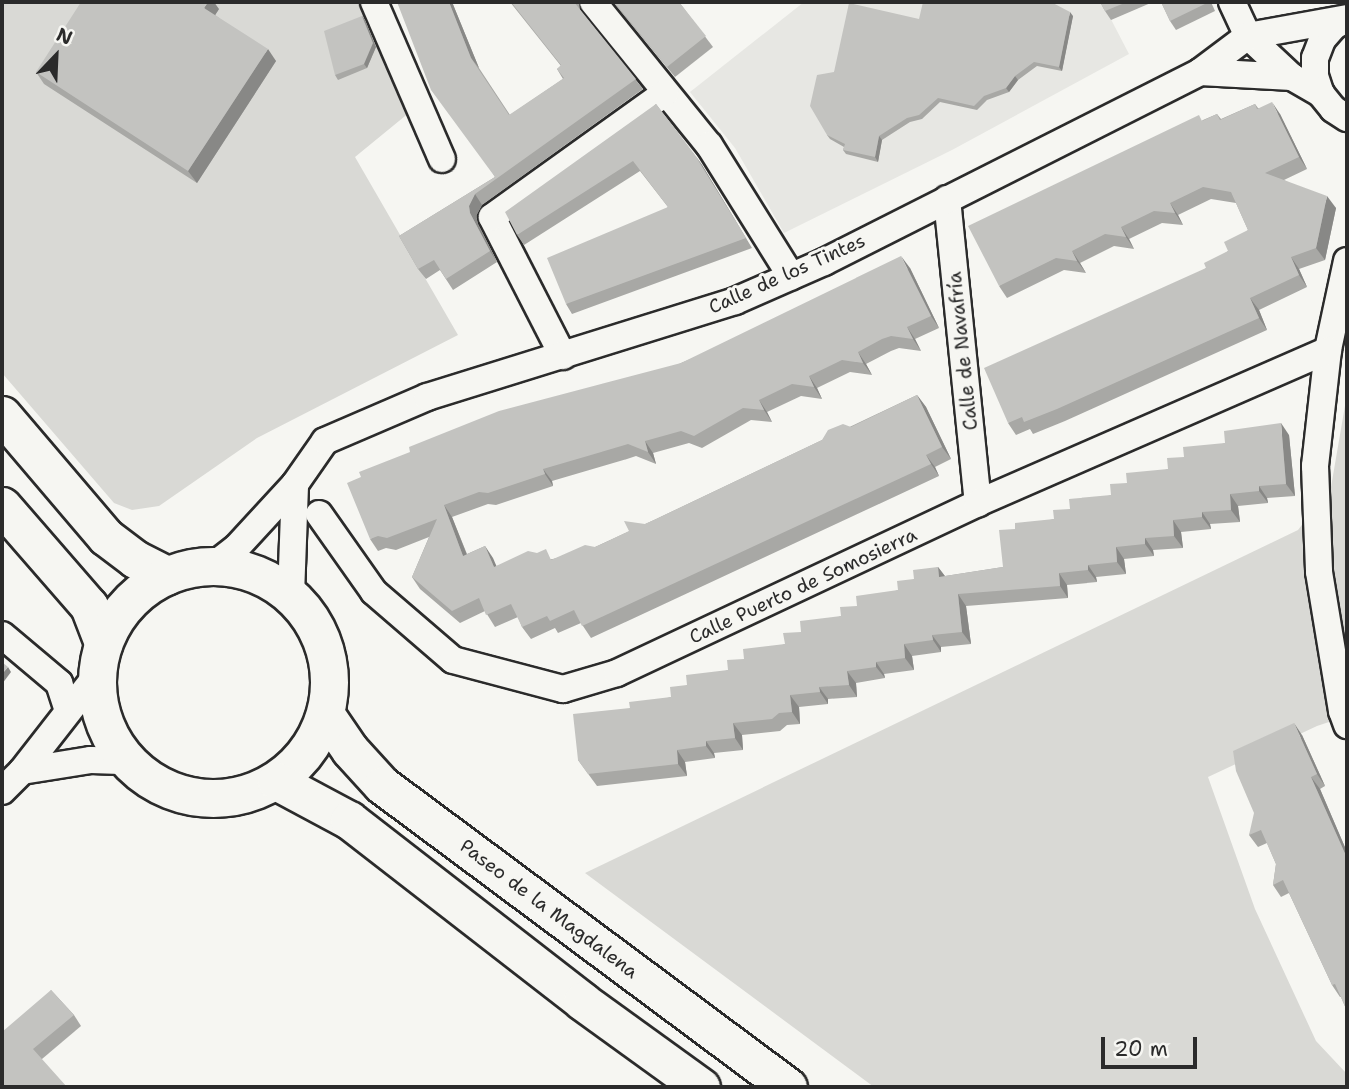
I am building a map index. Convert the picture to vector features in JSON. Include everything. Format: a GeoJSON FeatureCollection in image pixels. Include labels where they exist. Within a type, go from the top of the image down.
{"type":"FeatureCollection","features":[{"type":"Feature","properties":{"kind":"main road"},"geometry":{"type":"LineString","coordinates":[[2,415],[106,537],[135,559],[167,575]]}},
{"type":"Feature","properties":{"kind":"main road"},"geometry":{"type":"LineString","coordinates":[[2,506],[89,606],[100,659],[103,716],[110,736],[128,761],[160,785],[198,797],[238,796],[276,780],[298,763],[314,741],[326,715],[330,682],[326,650],[313,621],[291,595],[269,580],[242,569],[214,565],[167,575],[128,603],[113,622],[100,659]]}},
{"type":"Feature","properties":{"kind":"main road","name":"Paseo de la Magdalena"},"geometry":{"type":"LineString","coordinates":[[326,715],[350,750],[382,785],[788,1087]]}},
{"type":"Feature","properties":{"kind":"main road"},"geometry":{"type":"LineString","coordinates":[[276,780],[349,820],[582,1001],[701,1087]]}},
{"type":"Feature","properties":{"kind":"street"},"geometry":{"type":"LineString","coordinates":[[374,2],[442,159]]}},
{"type":"Feature","properties":{"kind":"street"},"geometry":{"type":"LineString","coordinates":[[593,2],[709,145],[791,276]]}},
{"type":"Feature","properties":{"kind":"street"},"geometry":{"type":"LineString","coordinates":[[1232,2],[1248,36],[1292,77]]}},
{"type":"Feature","properties":{"kind":"street"},"geometry":{"type":"LineString","coordinates":[[1321,94],[1315,76],[1315,58],[1322,40],[1347,18]]}},
{"type":"Feature","properties":{"kind":"street","name":"Calle de los Tintes"},"geometry":{"type":"LineString","coordinates":[[214,565],[237,547],[295,484],[325,442],[427,397],[735,300],[791,276],[1200,72],[1248,36],[1347,18]]}},
{"type":"Feature","properties":{"kind":"street","name":"Calle de los Tintes"},"geometry":{"type":"LineString","coordinates":[[1200,72],[1292,77],[1321,94],[1333,109],[1347,118]]}},
{"type":"Feature","properties":{"kind":"street"},"geometry":{"type":"LineString","coordinates":[[563,356],[492,217],[666,93]]}},
{"type":"Feature","properties":{"kind":"street","name":"Calle de Navafría"},"geometry":{"type":"LineString","coordinates":[[947,199],[978,503]]}},
{"type":"Feature","properties":{"kind":"street"},"geometry":{"type":"LineString","coordinates":[[1347,261],[1328,350],[1315,466],[1319,572],[1342,711],[1347,724]]}},
{"type":"Feature","properties":{"kind":"street","name":"Calle Puerto de Somosierra"},"geometry":{"type":"LineString","coordinates":[[319,514],[374,592],[453,660],[563,690],[617,673],[978,503],[1328,350]]}},
{"type":"Feature","properties":{"kind":"street"},"geometry":{"type":"LineString","coordinates":[[291,595],[295,484]]}},
{"type":"Feature","properties":{"kind":"street"},"geometry":{"type":"LineString","coordinates":[[2,635],[59,683],[68,710]]}},
{"type":"Feature","properties":{"kind":"street"},"geometry":{"type":"LineString","coordinates":[[2,791],[22,771],[68,710],[100,659]]}},
{"type":"Feature","properties":{"kind":"street"},"geometry":{"type":"LineString","coordinates":[[22,771],[91,760],[128,761]]}},
{"type":"Feature","properties":{"kind":"shaded area"},"geometry":{"type":"Polygon","coordinates":[[[2,2],[360,2],[410,112],[355,157],[458,335],[257,438],[159,506],[132,510],[114,503],[2,373],[2,2]]]}},
{"type":"Feature","properties":{"kind":"shaded area"},"geometry":{"type":"Polygon","coordinates":[[[804,2],[1102,2],[1129,54],[952,150],[784,233],[735,148],[690,92],[804,2]]]}},
{"type":"Feature","properties":{"kind":"shaded area"},"geometry":{"type":"Polygon","coordinates":[[[1347,394],[1347,716],[1317,726],[1208,777],[1255,909],[1316,1041],[1347,1074],[1347,1087],[874,1087],[585,873],[1298,530],[1331,487],[1347,394]]]}},
{"type":"Feature","properties":{"kind":"building"},"geometry":{"type":"Polygon","coordinates":[[[81,2],[208,2],[204,8],[268,49],[188,171],[36,72],[81,2]]]}},
{"type":"Feature","properties":{"kind":"building"},"geometry":{"type":"Polygon","coordinates":[[[397,2],[449,2],[471,58],[509,115],[564,78],[557,69],[561,65],[511,2],[574,2],[636,79],[475,194],[469,206],[470,213],[490,251],[446,279],[434,260],[418,269],[399,236],[495,177],[431,90],[397,2]]]}},
{"type":"Feature","properties":{"kind":"building"},"geometry":{"type":"Polygon","coordinates":[[[614,2],[679,2],[706,36],[667,67],[614,2]]]}},
{"type":"Feature","properties":{"kind":"building"},"geometry":{"type":"Polygon","coordinates":[[[923,2],[1051,2],[1070,12],[1059,67],[1034,62],[1015,76],[1006,88],[984,96],[974,106],[938,98],[919,115],[907,118],[879,136],[875,157],[843,150],[845,144],[827,135],[810,106],[817,75],[834,72],[849,3],[919,19],[923,2]]]}},
{"type":"Feature","properties":{"kind":"building"},"geometry":{"type":"Polygon","coordinates":[[[1100,2],[1127,2],[1105,11],[1100,2]]]}},
{"type":"Feature","properties":{"kind":"building"},"geometry":{"type":"Polygon","coordinates":[[[1161,2],[1209,2],[1170,21],[1161,2]]]}},
{"type":"Feature","properties":{"kind":"building"},"geometry":{"type":"Polygon","coordinates":[[[362,16],[373,43],[364,64],[335,75],[324,31],[362,16]]]}},
{"type":"Feature","properties":{"kind":"building"},"geometry":{"type":"Polygon","coordinates":[[[1272,102],[1299,157],[1265,173],[1327,196],[1316,248],[1291,257],[1299,275],[1250,298],[1259,318],[1057,409],[1024,422],[1022,417],[1008,423],[984,368],[1206,268],[1204,263],[1228,251],[1224,242],[1248,230],[1231,192],[1203,187],[1170,203],[1175,213],[1154,211],[1121,227],[1126,237],[1105,234],[1072,251],[1077,261],[1056,258],[999,286],[968,226],[1199,115],[1202,121],[1217,114],[1220,120],[1255,104],[1257,109],[1272,102]]]}},
{"type":"Feature","properties":{"kind":"building"},"geometry":{"type":"Polygon","coordinates":[[[656,104],[695,155],[746,238],[566,304],[547,258],[668,207],[633,161],[517,235],[505,212],[656,104]]]}},
{"type":"Feature","properties":{"kind":"building"},"geometry":{"type":"Polygon","coordinates":[[[901,256],[931,316],[907,327],[913,339],[891,336],[882,339],[858,352],[863,363],[842,360],[809,376],[814,387],[792,384],[759,400],[764,410],[743,408],[694,436],[681,431],[645,441],[648,452],[628,444],[543,469],[545,474],[488,493],[479,492],[444,505],[463,556],[485,546],[494,567],[528,551],[537,553],[546,549],[551,560],[585,545],[595,547],[604,543],[629,531],[624,521],[645,524],[822,440],[828,430],[843,424],[851,427],[917,395],[942,447],[926,455],[931,464],[582,626],[574,610],[550,621],[547,616],[522,627],[511,604],[486,615],[479,598],[452,611],[412,577],[437,519],[387,538],[378,536],[370,539],[347,483],[361,477],[359,472],[410,452],[409,447],[499,411],[681,363],[901,256]]]}},
{"type":"Feature","properties":{"kind":"building"},"geometry":{"type":"Polygon","coordinates":[[[1281,423],[1286,484],[1259,486],[1259,491],[1230,494],[1231,510],[1202,512],[1202,517],[1173,520],[1174,536],[1145,538],[1145,544],[1116,547],[1117,562],[1088,565],[1088,570],[1059,573],[1060,586],[958,594],[962,632],[932,635],[933,640],[904,644],[905,658],[876,662],[876,667],[847,671],[849,685],[819,687],[820,692],[790,695],[792,712],[779,713],[772,719],[733,723],[735,738],[706,741],[706,746],[677,750],[678,764],[588,774],[578,760],[573,714],[630,708],[629,702],[671,697],[670,687],[687,685],[686,675],[728,670],[727,660],[744,659],[743,649],[785,644],[783,633],[801,632],[800,621],[841,616],[840,607],[857,606],[856,596],[898,590],[897,581],[914,579],[913,570],[938,567],[939,577],[1003,567],[999,530],[1015,529],[1015,523],[1054,519],[1053,510],[1070,509],[1069,499],[1111,495],[1110,484],[1127,483],[1126,473],[1168,469],[1167,458],[1184,457],[1183,447],[1225,443],[1224,431],[1281,423]]]}},
{"type":"Feature","properties":{"kind":"building"},"geometry":{"type":"Polygon","coordinates":[[[2,662],[8,667],[2,674],[2,662]]]}},
{"type":"Feature","properties":{"kind":"building"},"geometry":{"type":"Polygon","coordinates":[[[1294,723],[1317,774],[1311,777],[1347,858],[1347,1011],[1283,880],[1273,885],[1276,864],[1261,830],[1249,835],[1254,813],[1236,771],[1233,751],[1294,723]]]}},
{"type":"Feature","properties":{"kind":"building"},"geometry":{"type":"Polygon","coordinates":[[[51,990],[74,1015],[33,1049],[67,1087],[2,1087],[2,1032],[51,990]]]}}]}
